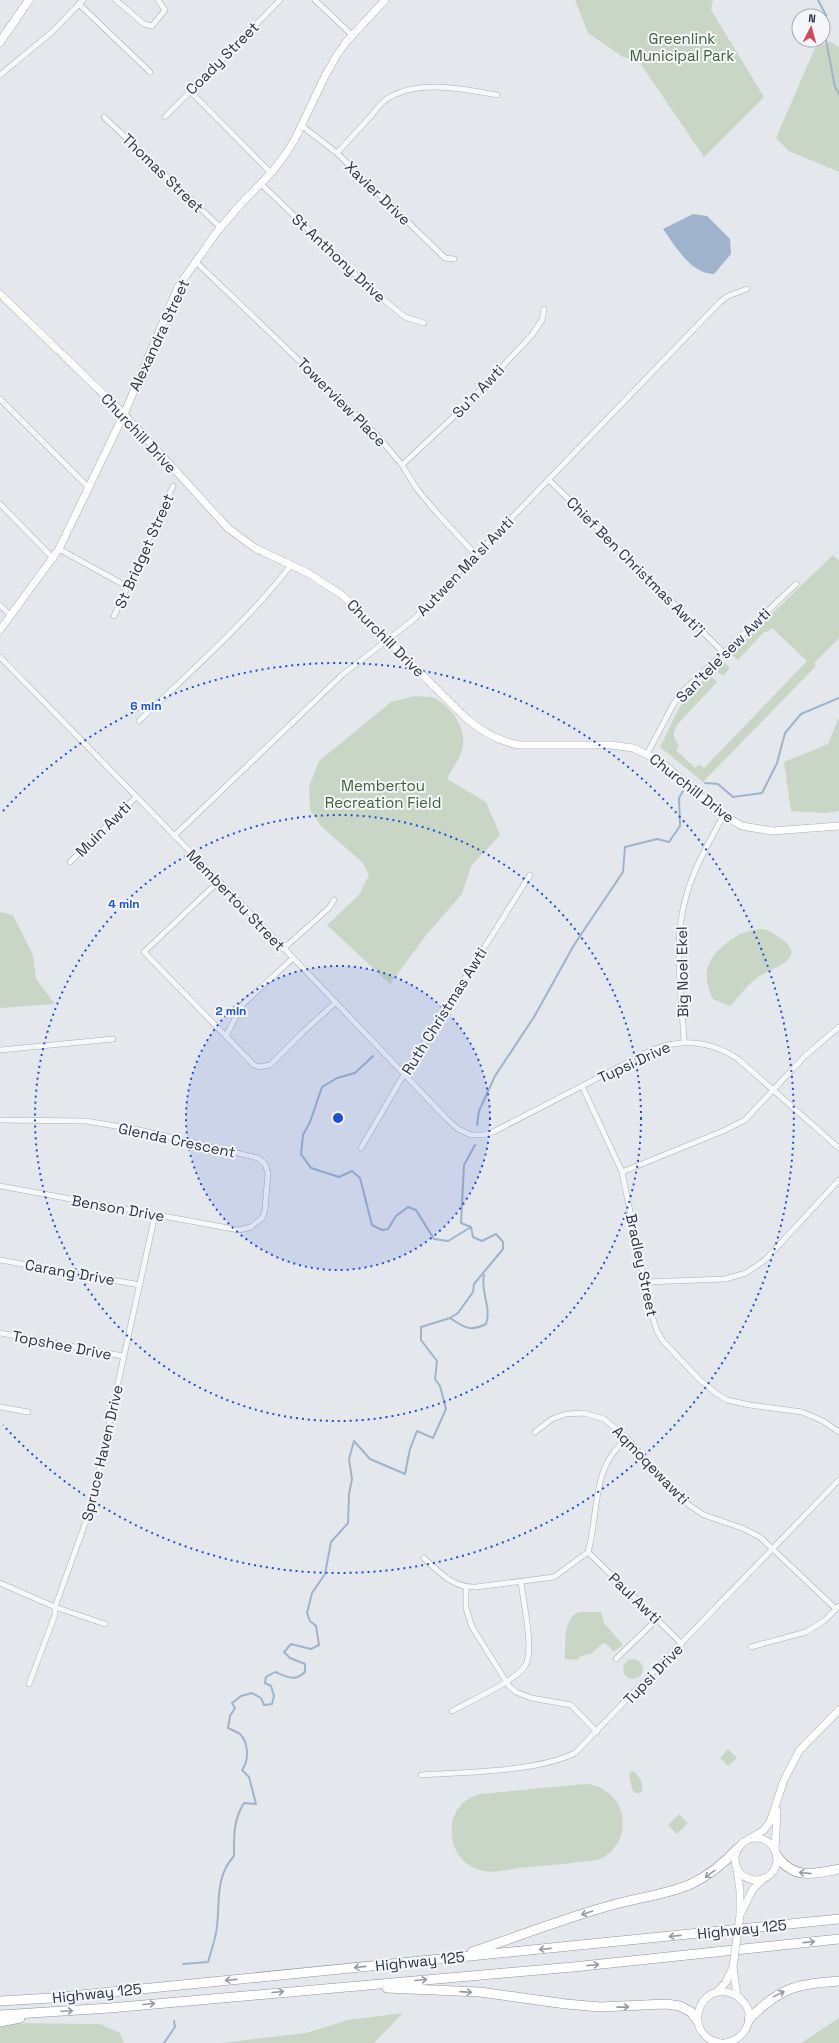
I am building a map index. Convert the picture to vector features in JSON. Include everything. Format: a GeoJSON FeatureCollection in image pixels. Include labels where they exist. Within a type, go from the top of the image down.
{"type":"FeatureCollection","features":[{"type":"Feature","properties":{"kind":"highway"},"geometry":{"type":"LineString","coordinates":[[455,1958],[605,1907],[686,1887],[710,1874],[738,1848]]}},
{"type":"Feature","properties":{"kind":"highway"},"geometry":{"type":"LineString","coordinates":[[776,1853],[782,1864],[791,1870],[803,1874],[839,1869]]}},
{"type":"Feature","properties":{"kind":"highway","name":"Highway 125"},"geometry":{"type":"LineString","coordinates":[[0,2000],[51,1998],[839,1920]]}},
{"type":"Feature","properties":{"kind":"highway","name":"Highway 125"},"geometry":{"type":"LineString","coordinates":[[0,2015],[110,2008],[344,1986],[573,1967],[839,1939]]}},
{"type":"Feature","properties":{"kind":"highway"},"geometry":{"type":"LineString","coordinates":[[749,2019],[766,2002],[786,1991],[809,1984],[839,1982]]}},
{"type":"Feature","properties":{"kind":"highway"},"geometry":{"type":"LineString","coordinates":[[344,1986],[480,1992],[566,2004],[600,2007],[666,2004],[680,2006],[691,2012],[697,2020]]}},
{"type":"Feature","properties":{"kind":"highway"},"geometry":{"type":"LineString","coordinates":[[0,2022],[51,2012]]}},
{"type":"Feature","properties":{"kind":"main road"},"geometry":{"type":"LineString","coordinates":[[0,42],[29,0]]}},
{"type":"Feature","properties":{"kind":"main road","name":"Alexandra Street"},"geometry":{"type":"LineString","coordinates":[[0,630],[60,549],[124,414],[176,292],[195,261],[221,228],[260,183],[271,173],[288,150],[302,126],[330,67],[352,35],[385,0]]}},
{"type":"Feature","properties":{"kind":"main road","name":"Churchill Drive"},"geometry":{"type":"LineString","coordinates":[[0,294],[124,414],[228,528],[254,548],[322,581],[342,595],[466,718],[484,732],[498,739],[526,746],[619,745],[647,754],[666,766],[723,816],[742,826],[764,831],[839,826]]}},
{"type":"Feature","properties":{"kind":"main road"},"geometry":{"type":"LineString","coordinates":[[737,1996],[733,1967],[740,1914],[740,1891],[736,1854],[738,1848],[767,1826],[784,1780],[796,1756],[839,1710]]}},
{"type":"Feature","properties":{"kind":"main road"},"geometry":{"type":"LineString","coordinates":[[740,1914],[753,1889],[772,1872],[776,1853],[779,1796]]}},
{"type":"Feature","properties":{"kind":"main road"},"geometry":{"type":"LineString","coordinates":[[749,1839],[763,1839],[772,1845],[776,1853]]}},
{"type":"Feature","properties":{"kind":"main road"},"geometry":{"type":"LineString","coordinates":[[737,1867],[745,1877],[752,1879],[764,1878]]}},
{"type":"Feature","properties":{"kind":"main road"},"geometry":{"type":"LineString","coordinates":[[717,1992],[726,1982],[733,1967]]}},
{"type":"Feature","properties":{"kind":"main road"},"geometry":{"type":"LineString","coordinates":[[702,2043],[702,2032],[697,2020],[700,2006],[710,1995],[717,1992],[724,1992],[737,1996],[744,2002],[748,2010],[749,2019],[747,2028],[741,2036],[733,2042],[725,2043]]}},
{"type":"Feature","properties":{"kind":"main road"},"geometry":{"type":"LineString","coordinates":[[702,2032],[714,2042],[721,2043]]}},
{"type":"Feature","properties":{"kind":"street"},"geometry":{"type":"LineString","coordinates":[[116,0],[144,24],[152,26],[165,10],[158,0]]}},
{"type":"Feature","properties":{"kind":"street","name":"Coady Street"},"geometry":{"type":"LineString","coordinates":[[165,117],[280,0]]}},
{"type":"Feature","properties":{"kind":"street"},"geometry":{"type":"LineString","coordinates":[[315,0],[352,35]]}},
{"type":"Feature","properties":{"kind":"street"},"geometry":{"type":"LineString","coordinates":[[0,75],[52,32],[81,2],[150,72]]}},
{"type":"Feature","properties":{"kind":"street"},"geometry":{"type":"LineString","coordinates":[[337,153],[385,101],[396,96],[420,89],[436,87],[452,87],[497,94]]}},
{"type":"Feature","properties":{"kind":"street"},"geometry":{"type":"LineString","coordinates":[[190,91],[271,173]]}},
{"type":"Feature","properties":{"kind":"street","name":"Thomas Street"},"geometry":{"type":"LineString","coordinates":[[104,117],[221,228]]}},
{"type":"Feature","properties":{"kind":"street","name":"Xavier Drive"},"geometry":{"type":"LineString","coordinates":[[302,126],[337,153],[445,258],[454,259]]}},
{"type":"Feature","properties":{"kind":"street","name":"St Anthony Drive"},"geometry":{"type":"LineString","coordinates":[[260,183],[374,292],[405,317],[424,323]]}},
{"type":"Feature","properties":{"kind":"street","name":"Towerview Place"},"geometry":{"type":"LineString","coordinates":[[195,261],[363,421],[402,465],[417,489],[437,513],[476,555]]}},
{"type":"Feature","properties":{"kind":"street","name":"Autwen Ma'sl Awti"},"geometry":{"type":"LineString","coordinates":[[174,836],[342,675],[413,620],[720,302],[728,296],[747,290]]}},
{"type":"Feature","properties":{"kind":"street","name":"Su'n Awti"},"geometry":{"type":"LineString","coordinates":[[402,465],[465,406],[532,335],[542,320],[544,309]]}},
{"type":"Feature","properties":{"kind":"street"},"geometry":{"type":"LineString","coordinates":[[0,399],[89,488]]}},
{"type":"Feature","properties":{"kind":"street","name":"Chief Ben Christmas Awti'j"},"geometry":{"type":"LineString","coordinates":[[548,479],[723,652]]}},
{"type":"Feature","properties":{"kind":"street","name":"St Bridget Street"},"geometry":{"type":"LineString","coordinates":[[114,616],[173,486]]}},
{"type":"Feature","properties":{"kind":"street"},"geometry":{"type":"LineString","coordinates":[[0,504],[54,558]]}},
{"type":"Feature","properties":{"kind":"street"},"geometry":{"type":"LineString","coordinates":[[60,549],[128,587]]}},
{"type":"Feature","properties":{"kind":"street"},"geometry":{"type":"LineString","coordinates":[[139,720],[274,588],[291,565]]}},
{"type":"Feature","properties":{"kind":"street","name":"San'tele'sew Awti"},"geometry":{"type":"LineString","coordinates":[[647,754],[677,698],[723,652],[796,584]]}},
{"type":"Feature","properties":{"kind":"street"},"geometry":{"type":"LineString","coordinates":[[0,605],[10,615]]}},
{"type":"Feature","properties":{"kind":"street","name":"Membertou Street"},"geometry":{"type":"LineString","coordinates":[[0,656],[219,881],[404,1075],[454,1125],[467,1134],[476,1136]]}},
{"type":"Feature","properties":{"kind":"street","name":"Muin Awti"},"geometry":{"type":"LineString","coordinates":[[70,862],[136,797]]}},
{"type":"Feature","properties":{"kind":"street","name":"Big Noel Ekel"},"geometry":{"type":"LineString","coordinates":[[684,1042],[679,943],[683,909],[691,879],[723,816]]}},
{"type":"Feature","properties":{"kind":"street","name":"Ruth Christmas Awti"},"geometry":{"type":"LineString","coordinates":[[361,1148],[404,1075],[530,875]]}},
{"type":"Feature","properties":{"kind":"street"},"geometry":{"type":"LineString","coordinates":[[219,881],[144,952],[254,1065],[265,1068],[270,1065],[335,1003]]}},
{"type":"Feature","properties":{"kind":"street"},"geometry":{"type":"LineString","coordinates":[[283,949],[329,908],[334,900]]}},
{"type":"Feature","properties":{"kind":"street"},"geometry":{"type":"LineString","coordinates":[[226,1036],[242,1005],[292,958]]}},
{"type":"Feature","properties":{"kind":"street"},"geometry":{"type":"LineString","coordinates":[[622,1172],[736,1125],[752,1114],[809,1052],[839,1027]]}},
{"type":"Feature","properties":{"kind":"street"},"geometry":{"type":"LineString","coordinates":[[0,1050],[113,1039]]}},
{"type":"Feature","properties":{"kind":"street","name":"Tupsi Drive"},"geometry":{"type":"LineString","coordinates":[[476,1136],[493,1132],[652,1050],[670,1044],[684,1042],[709,1045],[726,1052],[743,1063],[839,1148]]}},
{"type":"Feature","properties":{"kind":"street","name":"Bradley Street"},"geometry":{"type":"LineString","coordinates":[[582,1086],[622,1172],[650,1309],[657,1331],[669,1349],[708,1388],[727,1400],[738,1403],[802,1412],[823,1421],[839,1432]]}},
{"type":"Feature","properties":{"kind":"street","name":"Glenda Crescent"},"geometry":{"type":"LineString","coordinates":[[0,1120],[86,1121],[139,1130],[258,1158],[265,1164],[268,1173],[265,1213],[254,1225],[243,1229],[235,1229]]}},
{"type":"Feature","properties":{"kind":"street"},"geometry":{"type":"LineString","coordinates":[[645,1282],[725,1279],[746,1273],[765,1260],[839,1180]]}},
{"type":"Feature","properties":{"kind":"street","name":"Benson Drive"},"geometry":{"type":"LineString","coordinates":[[0,1186],[235,1229]]}},
{"type":"Feature","properties":{"kind":"street","name":"Spruce Haven Drive"},"geometry":{"type":"LineString","coordinates":[[29,1684],[55,1615],[55,1607],[90,1510],[155,1215]]}},
{"type":"Feature","properties":{"kind":"street","name":"Carang Drive"},"geometry":{"type":"LineString","coordinates":[[0,1260],[140,1285]]}},
{"type":"Feature","properties":{"kind":"street","name":"Topshee Drive"},"geometry":{"type":"LineString","coordinates":[[0,1333],[124,1356]]}},
{"type":"Feature","properties":{"kind":"street"},"geometry":{"type":"LineString","coordinates":[[0,1407],[28,1412]]}},
{"type":"Feature","properties":{"kind":"street","name":"Aqmoqewawti"},"geometry":{"type":"LineString","coordinates":[[535,1432],[556,1417],[572,1413],[584,1413],[604,1419],[628,1439],[668,1486],[686,1503],[711,1518],[754,1533],[837,1607]]}},
{"type":"Feature","properties":{"kind":"street"},"geometry":{"type":"LineString","coordinates":[[424,1558],[448,1580],[466,1587],[521,1582],[557,1576],[588,1552],[596,1503],[603,1474],[614,1451],[628,1439]]}},
{"type":"Feature","properties":{"kind":"street","name":"Tupsi Drive"},"geometry":{"type":"LineString","coordinates":[[421,1775],[523,1766],[558,1760],[575,1753],[597,1732],[839,1480]]}},
{"type":"Feature","properties":{"kind":"street","name":"Paul Awti"},"geometry":{"type":"LineString","coordinates":[[588,1552],[682,1644]]}},
{"type":"Feature","properties":{"kind":"street"},"geometry":{"type":"LineString","coordinates":[[452,1711],[506,1681],[522,1670],[529,1655],[521,1582]]}},
{"type":"Feature","properties":{"kind":"street"},"geometry":{"type":"LineString","coordinates":[[0,1583],[55,1607],[105,1624]]}},
{"type":"Feature","properties":{"kind":"street"},"geometry":{"type":"LineString","coordinates":[[466,1587],[466,1608],[470,1623],[506,1681],[516,1692],[526,1697],[571,1705],[597,1732]]}},
{"type":"Feature","properties":{"kind":"street"},"geometry":{"type":"LineString","coordinates":[[751,1647],[806,1632],[820,1624],[837,1607]]}},
{"type":"Feature","properties":{"kind":"street"},"geometry":{"type":"LineString","coordinates":[[616,1659],[657,1619]]}},
{"type":"Feature","properties":{"kind":"green space","name":"Greenlink Municipal Park"},"geometry":{"type":"Polygon","coordinates":[[[575,0],[713,0],[711,10],[764,97],[704,157],[638,60],[623,57],[588,33],[575,0]]]}},
{"type":"Feature","properties":{"kind":"green space"},"geometry":{"type":"Polygon","coordinates":[[[831,43],[839,47],[839,172],[789,151],[776,138],[815,48],[831,48],[831,43]]]}},
{"type":"Feature","properties":{"kind":"green space"},"geometry":{"type":"Polygon","coordinates":[[[833,555],[839,561],[839,638],[814,663],[816,666],[703,782],[660,747],[679,708],[691,693],[721,663],[724,662],[730,668],[723,676],[717,671],[712,677],[717,682],[677,725],[674,731],[674,738],[679,745],[676,750],[695,768],[699,764],[704,768],[807,661],[772,628],[767,632],[764,632],[738,660],[732,655],[732,652],[833,555]]]}},
{"type":"Feature","properties":{"kind":"green space","name":"Membertou Recreation Field"},"geometry":{"type":"Polygon","coordinates":[[[415,696],[430,697],[440,701],[456,718],[462,731],[463,746],[447,779],[486,802],[500,835],[471,866],[462,894],[427,934],[390,984],[327,925],[359,895],[369,875],[363,863],[321,826],[310,810],[309,787],[319,761],[391,702],[415,696]]]}},
{"type":"Feature","properties":{"kind":"green space"},"geometry":{"type":"Polygon","coordinates":[[[839,717],[839,811],[825,813],[791,811],[784,762],[828,744],[839,717]]]}},
{"type":"Feature","properties":{"kind":"green space"},"geometry":{"type":"Polygon","coordinates":[[[0,912],[13,915],[33,955],[36,979],[55,1004],[0,1008],[0,912]]]}},
{"type":"Feature","properties":{"kind":"green space"},"geometry":{"type":"Polygon","coordinates":[[[763,929],[769,931],[784,941],[790,948],[791,954],[789,959],[777,968],[754,980],[730,1006],[713,999],[707,982],[710,960],[721,948],[740,934],[763,929]]]}},
{"type":"Feature","properties":{"kind":"green space"},"geometry":{"type":"Polygon","coordinates":[[[580,1612],[601,1612],[604,1623],[623,1645],[613,1652],[609,1646],[603,1643],[592,1653],[579,1657],[578,1660],[565,1659],[566,1631],[570,1619],[580,1612]]]}},
{"type":"Feature","properties":{"kind":"green space"},"geometry":{"type":"Polygon","coordinates":[[[629,1659],[637,1659],[643,1665],[643,1673],[637,1679],[629,1679],[623,1673],[623,1665],[629,1659]]]}},
{"type":"Feature","properties":{"kind":"green space"},"geometry":{"type":"Polygon","coordinates":[[[728,1749],[737,1758],[728,1766],[720,1758],[728,1749]]]}},
{"type":"Feature","properties":{"kind":"green space"},"geometry":{"type":"Polygon","coordinates":[[[632,1771],[641,1782],[642,1791],[639,1793],[635,1793],[632,1789],[629,1774],[632,1771]]]}},
{"type":"Feature","properties":{"kind":"green space"},"geometry":{"type":"Polygon","coordinates":[[[586,1784],[600,1788],[611,1795],[619,1805],[622,1817],[622,1830],[618,1842],[610,1852],[598,1860],[488,1872],[471,1866],[461,1857],[454,1846],[452,1834],[453,1821],[458,1809],[467,1800],[480,1794],[586,1784]]]}},
{"type":"Feature","properties":{"kind":"green space"},"geometry":{"type":"Polygon","coordinates":[[[679,1814],[688,1823],[677,1834],[668,1825],[679,1814]]]}},
{"type":"Feature","properties":{"kind":"green space"},"geometry":{"type":"Polygon","coordinates":[[[403,2013],[374,2043],[220,2043],[306,2033],[348,2020],[403,2013]]]}},
{"type":"Feature","properties":{"kind":"green space"},"geometry":{"type":"Polygon","coordinates":[[[839,2018],[839,2043],[801,2043],[839,2018]]]}},
{"type":"Feature","properties":{"kind":"green space"},"geometry":{"type":"Polygon","coordinates":[[[0,2023],[100,2024],[120,2033],[124,2043],[0,2043],[0,2023]]]}},
{"type":"Feature","properties":{"kind":"water"},"geometry":{"type":"Polygon","coordinates":[[[693,214],[707,216],[730,239],[731,254],[714,274],[706,273],[698,269],[684,258],[663,229],[693,214]]]}},
{"type":"Feature","properties":{"kind":"waterway"},"geometry":{"type":"LineString","coordinates":[[818,0],[826,15],[825,35],[835,87],[839,94]]}},
{"type":"Feature","properties":{"kind":"waterway"},"geometry":{"type":"LineString","coordinates":[[705,783],[718,784],[733,797],[762,793],[777,763],[785,733],[801,714],[839,698]]}},
{"type":"Feature","properties":{"kind":"waterway"},"geometry":{"type":"LineString","coordinates":[[477,1125],[479,1111],[495,1076],[534,1017],[574,945],[623,872],[625,847],[657,839],[669,842],[680,826],[679,798],[683,791]]}},
{"type":"Feature","properties":{"kind":"waterway"},"geometry":{"type":"LineString","coordinates":[[373,1056],[355,1073],[337,1078],[322,1087],[310,1122],[303,1135],[301,1154],[311,1168],[339,1177],[352,1171],[360,1178],[372,1225],[382,1230],[388,1229],[396,1216],[408,1207],[416,1210],[434,1239],[448,1241],[471,1227]]}},
{"type":"Feature","properties":{"kind":"waterway"},"geometry":{"type":"LineString","coordinates":[[471,1227],[461,1223],[464,1165],[475,1145]]}},
{"type":"Feature","properties":{"kind":"waterway"},"geometry":{"type":"LineString","coordinates":[[183,1964],[208,1962],[215,1940],[221,1881],[228,1864],[234,1856],[236,1822],[240,1809],[244,1803],[256,1804],[249,1777],[242,1770],[247,1757],[245,1742],[240,1734],[228,1728],[230,1716],[235,1708],[232,1703],[241,1696],[252,1693],[261,1698],[264,1705],[272,1704],[274,1696],[271,1686],[265,1683],[266,1677],[275,1672],[294,1678],[305,1672],[305,1664],[290,1658],[284,1652],[291,1644],[311,1649],[319,1645],[316,1626],[310,1621],[307,1613],[312,1593],[325,1574],[331,1542],[348,1523],[349,1494],[352,1479],[349,1459],[354,1441],[370,1459],[405,1474],[410,1449],[417,1431],[433,1438],[446,1409],[440,1386],[435,1379],[437,1361],[421,1340],[421,1327],[450,1318],[458,1313],[473,1292],[474,1284],[503,1249],[503,1242],[496,1234],[482,1241],[473,1237],[471,1227]]}},
{"type":"Feature","properties":{"kind":"waterway"},"geometry":{"type":"LineString","coordinates":[[450,1318],[468,1328],[476,1328],[486,1324],[488,1312],[483,1287],[484,1275]]}},
{"type":"Feature","properties":{"kind":"waterway"},"geometry":{"type":"LineString","coordinates":[[164,2043],[175,2027],[174,2021]]}}]}
